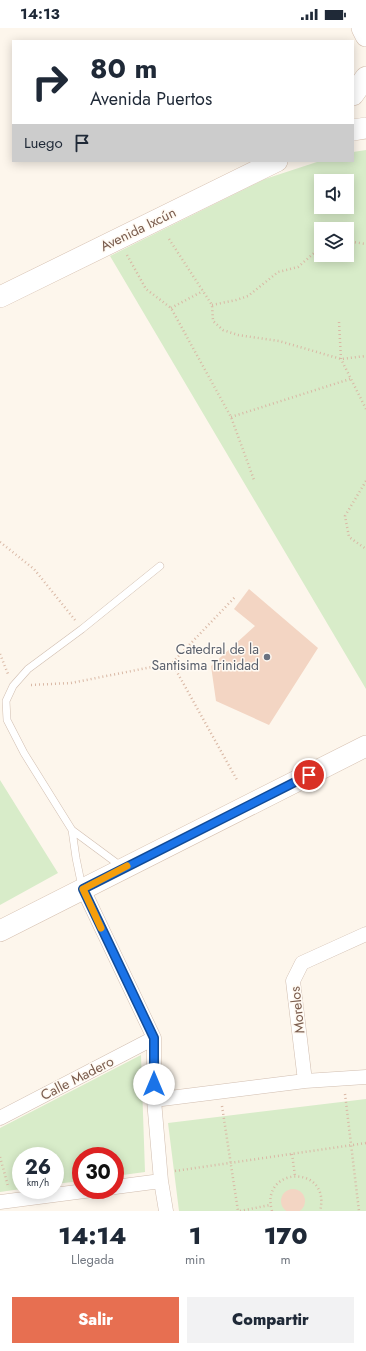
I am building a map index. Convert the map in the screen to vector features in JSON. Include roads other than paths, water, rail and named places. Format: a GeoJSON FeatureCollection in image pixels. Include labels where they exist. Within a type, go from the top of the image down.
{"type":"FeatureCollection","features":[{"type":"Feature","properties":{"kind":"street"},"geometry":{"type":"LineString","coordinates":[[362,28],[366,36]]}},
{"type":"Feature","properties":{"kind":"street"},"geometry":{"type":"LineString","coordinates":[[354,94],[366,77]]}},
{"type":"Feature","properties":{"kind":"street"},"geometry":{"type":"LineString","coordinates":[[354,130],[366,128]]}},
{"type":"Feature","properties":{"kind":"street","name":"Avenida Ixcún"},"geometry":{"type":"LineString","coordinates":[[2,294],[274,162]]}},
{"type":"Feature","properties":{"kind":"street"},"geometry":{"type":"LineString","coordinates":[[0,931],[366,746]]}},
{"type":"Feature","properties":{"kind":"street"},"geometry":{"type":"LineString","coordinates":[[83,889],[154,1038],[154,1100],[161,1177],[166,1211]]}},
{"type":"Feature","properties":{"kind":"street","name":"Morelos"},"geometry":{"type":"LineString","coordinates":[[305,1081],[293,981],[302,963],[365,934]]}},
{"type":"Feature","properties":{"kind":"street","name":"Calle Madero"},"geometry":{"type":"LineString","coordinates":[[0,1118],[154,1038]]}},
{"type":"Feature","properties":{"kind":"street"},"geometry":{"type":"LineString","coordinates":[[154,1100],[305,1081],[366,1077]]}},
{"type":"Feature","properties":{"kind":"street"},"geometry":{"type":"LineString","coordinates":[[124,1185],[161,1177]]}},
{"type":"Feature","properties":{"kind":"street"},"geometry":{"type":"LineString","coordinates":[[0,1202],[72,1193]]}},
{"type":"Feature","properties":{"kind":"lane"},"geometry":{"type":"LineString","coordinates":[[124,868],[72,830],[24,753],[7,720],[6,701],[13,686],[28,669],[82,629],[160,566]]}},
{"type":"Feature","properties":{"kind":"lane"},"geometry":{"type":"LineString","coordinates":[[72,830],[83,889]]}},
{"type":"Feature","properties":{"kind":"place","name":"Catedral de la Santisima Trinidad"},"geometry":{"type":"Point","coordinates":[267,657]}}]}
